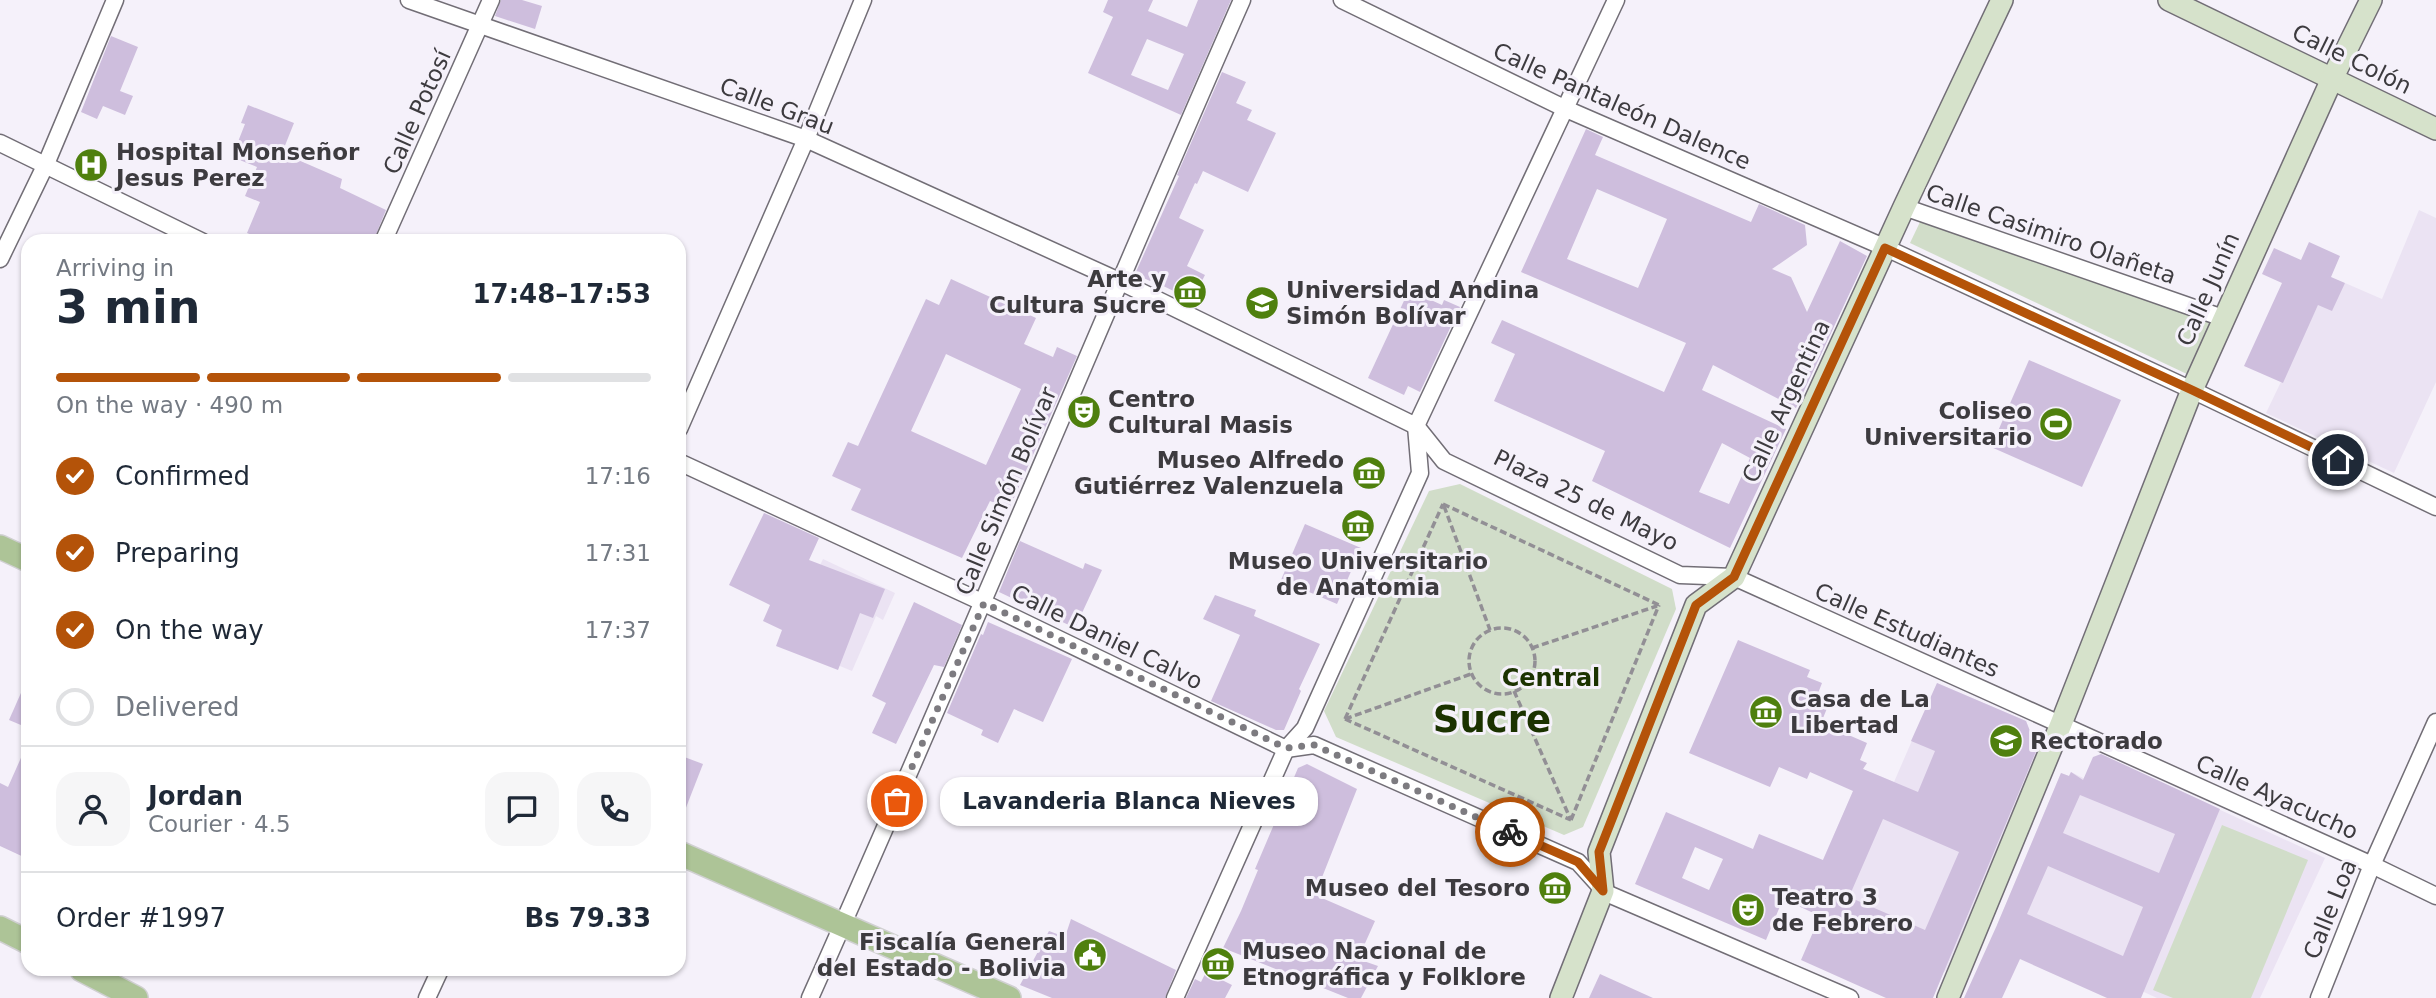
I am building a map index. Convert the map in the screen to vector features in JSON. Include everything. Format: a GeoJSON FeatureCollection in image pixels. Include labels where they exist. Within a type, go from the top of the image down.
{"type":"FeatureCollection","features":[{"type":"Feature","properties":{"kind":"main road","name":"Calle Argentina"},"geometry":{"type":"LineString","coordinates":[[1734,577],[2002,0]]}},
{"type":"Feature","properties":{"kind":"main road","name":"Calle Colón"},"geometry":{"type":"LineString","coordinates":[[2169,0],[2436,129]]}},
{"type":"Feature","properties":{"kind":"main road","name":"Calle Junín"},"geometry":{"type":"LineString","coordinates":[[1948,998],[2061,724],[2192,390],[2332,79],[2371,0]]}},
{"type":"Feature","properties":{"kind":"main road"},"geometry":{"type":"LineString","coordinates":[[0,547],[21,557]]}},
{"type":"Feature","properties":{"kind":"main road"},"geometry":{"type":"LineString","coordinates":[[1560,998],[1603,891],[1599,852],[1696,605],[1734,577]]}},
{"type":"Feature","properties":{"kind":"main road"},"geometry":{"type":"LineString","coordinates":[[686,856],[1009,998]]}},
{"type":"Feature","properties":{"kind":"main road"},"geometry":{"type":"LineString","coordinates":[[0,928],[21,938]]}},
{"type":"Feature","properties":{"kind":"main road"},"geometry":{"type":"LineString","coordinates":[[94,976],[136,998]]}},
{"type":"Feature","properties":{"kind":"street"},"geometry":{"type":"LineString","coordinates":[[0,259],[46,164],[114,0]]}},
{"type":"Feature","properties":{"kind":"street","name":"Calle Grau"},"geometry":{"type":"LineString","coordinates":[[409,0],[806,139],[1119,281],[1416,426]]}},
{"type":"Feature","properties":{"kind":"street","name":"Calle Potosí"},"geometry":{"type":"LineString","coordinates":[[387,234],[491,0]]}},
{"type":"Feature","properties":{"kind":"street"},"geometry":{"type":"LineString","coordinates":[[686,413],[806,139],[863,0]]}},
{"type":"Feature","properties":{"kind":"street","name":"Calle Simón Bolívar"},"geometry":{"type":"LineString","coordinates":[[810,998],[984,603],[1119,281],[1242,0]]}},
{"type":"Feature","properties":{"kind":"street","name":"Calle Pantaleón Dalence"},"geometry":{"type":"LineString","coordinates":[[1342,0],[1566,109],[1885,248]]}},
{"type":"Feature","properties":{"kind":"street"},"geometry":{"type":"LineString","coordinates":[[1175,998],[1286,748],[1305,728],[1420,473],[1416,426],[1616,0]]}},
{"type":"Feature","properties":{"kind":"street"},"geometry":{"type":"LineString","coordinates":[[0,144],[187,234]]}},
{"type":"Feature","properties":{"kind":"street","name":"Calle Casimiro Olañeta"},"geometry":{"type":"LineString","coordinates":[[1904,207],[2223,318]]}},
{"type":"Feature","properties":{"kind":"street"},"geometry":{"type":"LineString","coordinates":[[1885,248],[2436,507]]}},
{"type":"Feature","properties":{"kind":"street","name":"Plaza 25 de Mayo"},"geometry":{"type":"LineString","coordinates":[[1416,426],[1444,461],[1680,575],[1734,577]]}},
{"type":"Feature","properties":{"kind":"street","name":"Calle Daniel Calvo"},"geometry":{"type":"LineString","coordinates":[[686,465],[984,603],[1286,748]]}},
{"type":"Feature","properties":{"kind":"street","name":"Calle Estudiantes"},"geometry":{"type":"LineString","coordinates":[[1734,577],[2061,724]]}},
{"type":"Feature","properties":{"kind":"street","name":"Calle Loa"},"geometry":{"type":"LineString","coordinates":[[2319,998],[2372,865],[2436,722]]}},
{"type":"Feature","properties":{"kind":"street","name":"Calle Ayacucho"},"geometry":{"type":"LineString","coordinates":[[2061,724],[2436,896]]}},
{"type":"Feature","properties":{"kind":"street"},"geometry":{"type":"LineString","coordinates":[[1286,748],[1314,745],[1578,862],[1603,891],[1850,998]]}},
{"type":"Feature","properties":{"kind":"street"},"geometry":{"type":"LineString","coordinates":[[427,998],[437,976]]}},
{"type":"Feature","properties":{"kind":"path"},"geometry":{"type":"LineString","coordinates":[[1443,505],[1659,605]]}},
{"type":"Feature","properties":{"kind":"path"},"geometry":{"type":"LineString","coordinates":[[1443,505],[1490,630]]}},
{"type":"Feature","properties":{"kind":"path"},"geometry":{"type":"LineString","coordinates":[[1345,719],[1443,505]]}},
{"type":"Feature","properties":{"kind":"path"},"geometry":{"type":"LineString","coordinates":[[1532,648],[1659,605]]}},
{"type":"Feature","properties":{"kind":"path"},"geometry":{"type":"LineString","coordinates":[[1571,820],[1659,605]]}},
{"type":"Feature","properties":{"kind":"path"},"geometry":{"type":"LineString","coordinates":[[1510,629],[1520,633],[1532,648],[1534,669],[1523,686],[1514,691],[1494,693],[1484,689],[1471,674],[1468,663],[1474,643],[1490,630],[1510,629]]}},
{"type":"Feature","properties":{"kind":"path"},"geometry":{"type":"LineString","coordinates":[[1345,719],[1471,674]]}},
{"type":"Feature","properties":{"kind":"path"},"geometry":{"type":"LineString","coordinates":[[1514,691],[1571,820]]}},
{"type":"Feature","properties":{"kind":"path"},"geometry":{"type":"LineString","coordinates":[[1345,719],[1571,820]]}},
{"type":"Feature","properties":{"kind":"shaded area"},"geometry":{"type":"Polygon","coordinates":[[[2419,210],[2436,218],[2436,382],[2394,473],[2266,413],[2318,305],[2345,283],[2382,299],[2419,210]]]}},
{"type":"Feature","properties":{"kind":"shaded area"},"geometry":{"type":"Polygon","coordinates":[[[823,559],[895,593],[883,620],[876,616],[852,671],[784,643],[823,559]]]}},
{"type":"Feature","properties":{"kind":"shaded area"},"geometry":{"type":"Polygon","coordinates":[[[1937,683],[2026,721],[2039,754],[1945,972],[1802,907],[1863,769],[1894,782],[1937,683]]]}},
{"type":"Feature","properties":{"kind":"shaded area"},"geometry":{"type":"Polygon","coordinates":[[[2071,772],[2178,825],[2192,797],[2325,858],[2260,998],[2157,998],[1997,925],[2061,773],[2069,776],[2071,772]]]}},
{"type":"Feature","properties":{"kind":"green space"},"geometry":{"type":"Polygon","coordinates":[[[1920,222],[2208,321],[2211,330],[2189,375],[1910,243],[1920,222]]]}},
{"type":"Feature","properties":{"kind":"green space"},"geometry":{"type":"Polygon","coordinates":[[[1460,484],[1672,589],[1676,609],[1583,827],[1564,835],[1336,737],[1324,711],[1429,491],[1460,484]]]}},
{"type":"Feature","properties":{"kind":"green space"},"geometry":{"type":"Polygon","coordinates":[[[2222,825],[2308,860],[2251,998],[2173,998],[2153,990],[2222,825]]]}},
{"type":"Feature","properties":{"kind":"building"},"geometry":{"type":"Polygon","coordinates":[[[501,0],[522,0],[542,6],[535,29],[495,16],[501,0]]]}},
{"type":"Feature","properties":{"kind":"building"},"geometry":{"type":"Polygon","coordinates":[[[1108,0],[1153,0],[1148,11],[1187,27],[1198,0],[1231,0],[1181,115],[1088,73],[1113,17],[1103,12],[1108,0]],[[1147,39],[1131,75],[1168,90],[1184,54],[1147,39]]]}},
{"type":"Feature","properties":{"kind":"building"},"geometry":{"type":"Polygon","coordinates":[[[111,36],[138,47],[120,91],[133,96],[125,115],[103,106],[97,119],[81,112],[111,36]]]}},
{"type":"Feature","properties":{"kind":"building"},"geometry":{"type":"Polygon","coordinates":[[[1222,72],[1246,82],[1236,103],[1252,110],[1247,120],[1276,133],[1248,192],[1203,171],[1197,184],[1195,183],[1179,218],[1204,230],[1187,266],[1205,275],[1192,300],[1135,274],[1222,72]]]}},
{"type":"Feature","properties":{"kind":"building"},"geometry":{"type":"Polygon","coordinates":[[[248,105],[294,123],[282,153],[342,179],[340,188],[386,210],[376,234],[247,233],[260,202],[245,196],[257,167],[232,157],[245,124],[241,123],[248,105]]]}},
{"type":"Feature","properties":{"kind":"building"},"geometry":{"type":"Polygon","coordinates":[[[1586,129],[1603,137],[1595,155],[1751,222],[1759,204],[1805,225],[1807,245],[1772,269],[1791,277],[1807,312],[1840,241],[1867,256],[1796,408],[1713,365],[1702,390],[1786,429],[1730,548],[1592,481],[1605,451],[1494,401],[1515,354],[1491,343],[1502,320],[1664,392],[1686,343],[1521,272],[1586,129]],[[1597,189],[1567,259],[1638,288],[1667,219],[1597,189]],[[1722,443],[1699,492],[1729,504],[1750,458],[1722,443]]]}},
{"type":"Feature","properties":{"kind":"building"},"geometry":{"type":"Polygon","coordinates":[[[2309,242],[2340,256],[2331,277],[2345,283],[2332,311],[2318,305],[2283,383],[2244,366],[2282,283],[2262,274],[2274,248],[2301,260],[2309,242]]]}},
{"type":"Feature","properties":{"kind":"building"},"geometry":{"type":"Polygon","coordinates":[[[951,279],[1036,318],[1024,344],[1053,357],[1057,347],[1077,356],[1009,509],[990,501],[962,558],[851,510],[861,489],[832,476],[848,442],[858,446],[926,299],[939,305],[951,279]],[[946,354],[911,431],[986,465],[1021,389],[946,354]]]}},
{"type":"Feature","properties":{"kind":"building"},"geometry":{"type":"Polygon","coordinates":[[[1409,290],[1442,305],[1444,300],[1460,307],[1420,392],[1408,386],[1404,395],[1368,378],[1409,290]]]}},
{"type":"Feature","properties":{"kind":"building","name":"Coliseo Universitario"},"geometry":{"type":"Polygon","coordinates":[[[2029,360],[2121,400],[2082,487],[1991,447],[2029,360]]]}},
{"type":"Feature","properties":{"kind":"building"},"geometry":{"type":"Polygon","coordinates":[[[764,513],[819,538],[809,560],[885,589],[873,618],[860,613],[838,670],[776,646],[782,630],[763,621],[770,605],[729,585],[764,513]]]}},
{"type":"Feature","properties":{"kind":"building"},"geometry":{"type":"Polygon","coordinates":[[[1305,524],[1361,548],[1337,604],[1281,580],[1305,524]]]}},
{"type":"Feature","properties":{"kind":"building"},"geometry":{"type":"Polygon","coordinates":[[[1020,541],[1083,569],[1085,563],[1102,570],[1075,628],[999,592],[1020,541]]]}},
{"type":"Feature","properties":{"kind":"building"},"geometry":{"type":"Polygon","coordinates":[[[1215,595],[1256,610],[1254,616],[1320,644],[1284,730],[1276,730],[1211,701],[1240,635],[1203,619],[1215,595]]]}},
{"type":"Feature","properties":{"kind":"building"},"geometry":{"type":"Polygon","coordinates":[[[914,602],[962,625],[944,667],[934,665],[896,744],[872,733],[886,703],[872,696],[914,602]]]}},
{"type":"Feature","properties":{"kind":"building"},"geometry":{"type":"Polygon","coordinates":[[[988,622],[1072,659],[1043,722],[1014,709],[998,743],[981,735],[983,730],[947,713],[988,622]]]}},
{"type":"Feature","properties":{"kind":"building"},"geometry":{"type":"Polygon","coordinates":[[[1738,640],[1810,670],[1807,677],[1822,683],[1817,696],[1830,701],[1821,723],[1867,743],[1860,760],[1867,763],[1863,769],[1918,792],[1935,751],[1911,741],[1937,683],[2026,721],[2037,749],[1933,998],[1886,998],[1801,960],[1820,916],[1783,899],[1766,940],[1635,884],[1666,812],[1753,849],[1759,834],[1823,860],[1853,791],[1810,772],[1807,779],[1779,767],[1770,787],[1689,753],[1738,640]],[[1883,819],[1849,897],[1925,930],[1959,852],[1883,819]],[[1695,847],[1682,878],[1709,890],[1723,859],[1695,847]]]}},
{"type":"Feature","properties":{"kind":"building"},"geometry":{"type":"Polygon","coordinates":[[[21,693],[21,725],[9,720],[21,693]]]}},
{"type":"Feature","properties":{"kind":"building"},"geometry":{"type":"Polygon","coordinates":[[[2101,754],[2220,809],[2141,998],[2107,998],[2020,959],[2002,998],[1964,998],[2061,773],[2069,776],[2071,772],[2083,780],[2093,757],[2101,754]],[[2080,795],[2063,833],[2159,873],[2175,834],[2080,795]],[[2048,866],[2027,914],[2123,956],[2143,907],[2048,866]]]}},
{"type":"Feature","properties":{"kind":"building"},"geometry":{"type":"Polygon","coordinates":[[[21,758],[21,856],[0,846],[0,783],[8,787],[21,758]]]}},
{"type":"Feature","properties":{"kind":"building"},"geometry":{"type":"Polygon","coordinates":[[[686,758],[703,764],[686,808],[686,758]]]}},
{"type":"Feature","properties":{"kind":"building"},"geometry":{"type":"Polygon","coordinates":[[[1307,764],[1357,789],[1315,895],[1375,921],[1358,959],[1378,966],[1361,998],[1348,998],[1223,948],[1241,911],[1258,870],[1255,869],[1298,768],[1307,764]]]}},
{"type":"Feature","properties":{"kind":"building","name":"Fiscalía General del Estado - Bolivia"},"geometry":{"type":"Polygon","coordinates":[[[1071,919],[1176,970],[1165,998],[1052,998],[1020,985],[1049,931],[1065,937],[1071,919]]]}},
{"type":"Feature","properties":{"kind":"building"},"geometry":{"type":"Polygon","coordinates":[[[1206,972],[1232,985],[1225,998],[1186,998],[1195,979],[1201,982],[1206,972]]]}},
{"type":"Feature","properties":{"kind":"building"},"geometry":{"type":"Polygon","coordinates":[[[1600,974],[1653,998],[1589,998],[1600,974]]]}},
{"type":"Feature","properties":{"kind":"way so far"},"geometry":{"type":"LineString","coordinates":[[897,801],[984,603],[1286,748],[1314,745],[1510,832]]}},
{"type":"Feature","properties":{"kind":"place","name":"Hospital Monseñor Jesus Perez"},"geometry":{"type":"Point","coordinates":[91,165]}},
{"type":"Feature","properties":{"kind":"place","name":"Arte y Cultura Sucre"},"geometry":{"type":"Point","coordinates":[1190,292]}},
{"type":"Feature","properties":{"kind":"place","name":"Universidad Andina Simón Bolívar"},"geometry":{"type":"Point","coordinates":[1262,303]}},
{"type":"Feature","properties":{"kind":"place","name":"Centro Cultural Masis"},"geometry":{"type":"Point","coordinates":[1084,412]}},
{"type":"Feature","properties":{"kind":"place","name":"Coliseo Universitario"},"geometry":{"type":"Point","coordinates":[2056,424]}},
{"type":"Feature","properties":{"kind":"place","name":"Museo Alfredo Gutiérrez Valenzuela"},"geometry":{"type":"Point","coordinates":[1369,473]}},
{"type":"Feature","properties":{"kind":"place","name":"Museo Universitario de Anatomia"},"geometry":{"type":"Point","coordinates":[1358,526]}},
{"type":"Feature","properties":{"kind":"place","name":"Casa de La Libertad"},"geometry":{"type":"Point","coordinates":[1766,712]}},
{"type":"Feature","properties":{"kind":"place","name":"Rectorado"},"geometry":{"type":"Point","coordinates":[2006,741]}},
{"type":"Feature","properties":{"kind":"place","name":"Lavanderia Blanca Nieves"},"geometry":{"type":"Point","coordinates":[897,801]}},
{"type":"Feature","properties":{"kind":"place","name":"Museo del Tesoro"},"geometry":{"type":"Point","coordinates":[1555,888]}},
{"type":"Feature","properties":{"kind":"place","name":"Teatro 3 de Febrero"},"geometry":{"type":"Point","coordinates":[1748,910]}},
{"type":"Feature","properties":{"kind":"place","name":"Fiscalía General del Estado - Bolivia"},"geometry":{"type":"Point","coordinates":[1090,955]}},
{"type":"Feature","properties":{"kind":"place","name":"Museo Nacional de Etnográfica y Folklore"},"geometry":{"type":"Point","coordinates":[1218,964]}},
{"type":"Feature","properties":{"kind":"district","name":"Central"},"geometry":{"type":"Point","coordinates":[1551,678]}},
{"type":"Feature","properties":{"kind":"district","name":"Sucre"},"geometry":{"type":"Point","coordinates":[1492,719]}},
{"type":"Feature","properties":{"kind":"route"},"geometry":{"type":"LineString","coordinates":[[1510,832],[1578,862],[1603,891],[1599,852],[1696,605],[1734,577],[1885,248],[2338,460]]}}]}
